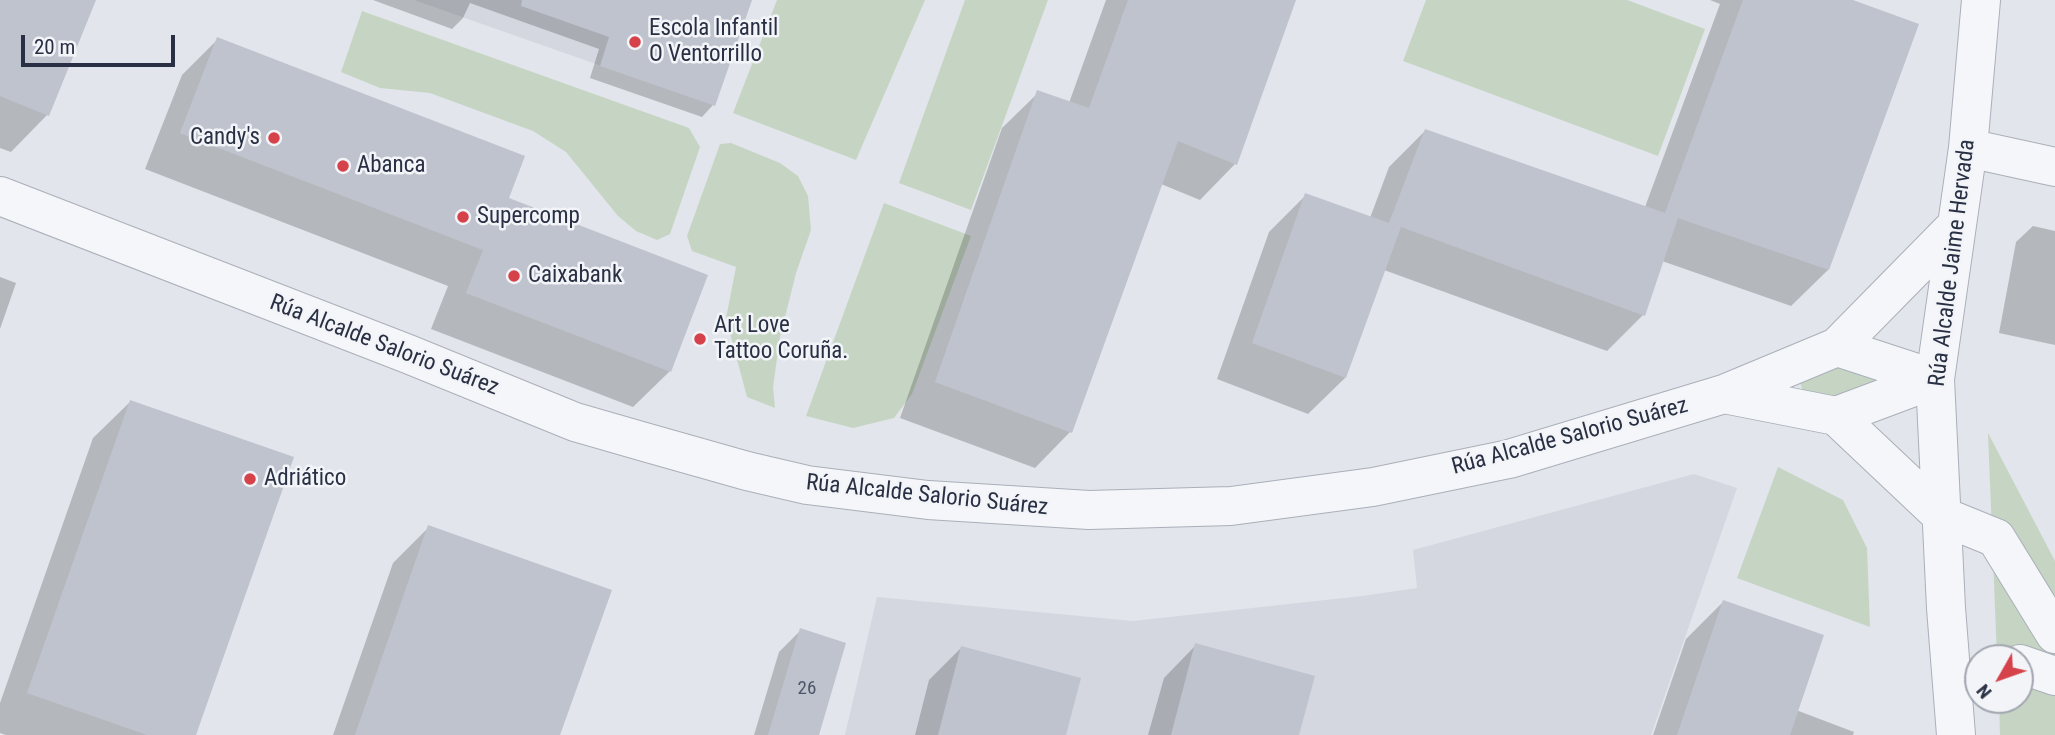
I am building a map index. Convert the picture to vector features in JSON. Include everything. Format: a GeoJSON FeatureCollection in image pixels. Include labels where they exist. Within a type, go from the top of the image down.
{"type":"FeatureCollection","features":[{"type":"Feature","properties":{"kind":"street","name":"Rúa Alcalde Jaime Hervada"},"geometry":{"type":"LineString","coordinates":[[1964,657],[1946,608],[1935,379],[1968,148],[1981,0]]}},
{"type":"Feature","properties":{"kind":"street"},"geometry":{"type":"LineString","coordinates":[[1968,148],[2055,167]]}},
{"type":"Feature","properties":{"kind":"street","name":"Rúa Alcalde Salorio Suárez"},"geometry":{"type":"LineString","coordinates":[[0,196],[408,354],[575,422],[807,485],[928,500],[1089,510],[1231,506],[1373,487],[1509,459],[1724,394],[1837,347],[1957,225]]}},
{"type":"Feature","properties":{"kind":"street"},"geometry":{"type":"LineString","coordinates":[[1837,347],[1935,379]]}},
{"type":"Feature","properties":{"kind":"street"},"geometry":{"type":"LineString","coordinates":[[1935,379],[1836,416],[1942,516],[1996,538],[2055,634]]}},
{"type":"Feature","properties":{"kind":"street","name":"Rúa Alcalde Salorio Suárez"},"geometry":{"type":"LineString","coordinates":[[1724,394],[1836,416]]}},
{"type":"Feature","properties":{"kind":"street","name":"Rúa Alcalde Jaime Hervada"},"geometry":{"type":"LineString","coordinates":[[1956,735],[1964,668]]}},
{"type":"Feature","properties":{"kind":"street"},"geometry":{"type":"LineString","coordinates":[[2034,669],[2055,676]]}},
{"type":"Feature","properties":{"kind":"shaded area","name":"Escola Infantil O Ventorrillo"},"geometry":{"type":"Polygon","coordinates":[[[414,0],[752,0],[715,106],[414,0]]]}},
{"type":"Feature","properties":{"kind":"shaded area"},"geometry":{"type":"Polygon","coordinates":[[[1694,474],[1737,488],[1651,735],[845,735],[877,597],[1133,621],[1417,588],[1413,550],[1694,474]]]}},
{"type":"Feature","properties":{"kind":"green space"},"geometry":{"type":"Polygon","coordinates":[[[777,0],[925,0],[856,160],[733,113],[777,0]]]}},
{"type":"Feature","properties":{"kind":"green space"},"geometry":{"type":"Polygon","coordinates":[[[965,0],[1048,0],[971,210],[899,183],[965,0]]]}},
{"type":"Feature","properties":{"kind":"green space"},"geometry":{"type":"Polygon","coordinates":[[[1426,0],[1627,0],[1705,29],[1658,156],[1403,61],[1426,0]]]}},
{"type":"Feature","properties":{"kind":"green space"},"geometry":{"type":"Polygon","coordinates":[[[362,11],[689,128],[700,147],[670,234],[657,240],[636,231],[618,216],[566,152],[533,131],[430,93],[380,88],[341,72],[362,11]]]}},
{"type":"Feature","properties":{"kind":"green space"},"geometry":{"type":"Polygon","coordinates":[[[731,143],[780,163],[798,176],[808,196],[811,230],[796,273],[780,337],[773,387],[775,408],[747,397],[726,318],[736,267],[692,251],[687,236],[720,144],[731,143]]]}},
{"type":"Feature","properties":{"kind":"green space"},"geometry":{"type":"Polygon","coordinates":[[[884,203],[971,236],[912,394],[894,418],[853,428],[806,416],[884,203]]]}},
{"type":"Feature","properties":{"kind":"green space"},"geometry":{"type":"Polygon","coordinates":[[[1834,365],[1890,378],[1839,402],[1804,396],[1799,378],[1834,365]]]}},
{"type":"Feature","properties":{"kind":"green space"},"geometry":{"type":"Polygon","coordinates":[[[1988,433],[2055,561],[2055,735],[2000,735],[1999,714],[2034,714],[2034,644],[1996,644],[1988,433]]]}},
{"type":"Feature","properties":{"kind":"green space"},"geometry":{"type":"Polygon","coordinates":[[[1778,467],[1843,500],[1867,548],[1870,627],[1737,578],[1778,467]]]}},
{"type":"Feature","properties":{"kind":"building"},"geometry":{"type":"Polygon","coordinates":[[[0,0],[96,0],[49,116],[0,96],[0,0]]]}},
{"type":"Feature","properties":{"kind":"building","name":"Escola Infantil O Ventorrillo"},"geometry":{"type":"Polygon","coordinates":[[[522,0],[752,0],[715,106],[600,66],[609,37],[521,6],[522,0]]]}},
{"type":"Feature","properties":{"kind":"building"},"geometry":{"type":"Polygon","coordinates":[[[1128,0],[1296,0],[1237,165],[1178,141],[1072,433],[935,382],[1037,90],[1089,108],[1128,0]]]}},
{"type":"Feature","properties":{"kind":"building"},"geometry":{"type":"Polygon","coordinates":[[[1743,0],[1853,0],[1919,24],[1829,270],[1678,218],[1645,316],[1401,227],[1346,378],[1252,343],[1305,193],[1389,223],[1425,129],[1665,213],[1743,0]]]}},
{"type":"Feature","properties":{"kind":"building"},"geometry":{"type":"Polygon","coordinates":[[[217,37],[525,156],[509,198],[708,275],[671,372],[466,293],[483,250],[180,133],[217,37]]]}},
{"type":"Feature","properties":{"kind":"building"},"geometry":{"type":"Polygon","coordinates":[[[130,400],[294,457],[196,735],[147,735],[27,693],[130,400]]]}},
{"type":"Feature","properties":{"kind":"building"},"geometry":{"type":"Polygon","coordinates":[[[428,525],[612,590],[560,735],[355,735],[428,525]]]}},
{"type":"Feature","properties":{"kind":"building"},"geometry":{"type":"Polygon","coordinates":[[[1723,600],[1824,635],[1790,735],[1677,735],[1723,600]]]}},
{"type":"Feature","properties":{"kind":"building"},"geometry":{"type":"Polygon","coordinates":[[[800,628],[846,643],[819,735],[768,735],[800,628]]]}},
{"type":"Feature","properties":{"kind":"building"},"geometry":{"type":"Polygon","coordinates":[[[1195,643],[1315,676],[1299,735],[1171,735],[1195,643]]]}},
{"type":"Feature","properties":{"kind":"building"},"geometry":{"type":"Polygon","coordinates":[[[961,646],[1081,678],[1066,735],[938,735],[961,646]]]}},
{"type":"Feature","properties":{"kind":"place","name":"Escola Infantil O Ventorrillo"},"geometry":{"type":"Point","coordinates":[635,42]}},
{"type":"Feature","properties":{"kind":"place","name":"Candy's"},"geometry":{"type":"Point","coordinates":[274,138]}},
{"type":"Feature","properties":{"kind":"place","name":"Abanca"},"geometry":{"type":"Point","coordinates":[343,166]}},
{"type":"Feature","properties":{"kind":"place","name":"Supercomp"},"geometry":{"type":"Point","coordinates":[463,217]}},
{"type":"Feature","properties":{"kind":"place","name":"Caixabank"},"geometry":{"type":"Point","coordinates":[514,276]}},
{"type":"Feature","properties":{"kind":"place","name":"Art Love Tattoo Coruña."},"geometry":{"type":"Point","coordinates":[700,339]}},
{"type":"Feature","properties":{"kind":"place","name":"Adriático"},"geometry":{"type":"Point","coordinates":[250,479]}}]}
